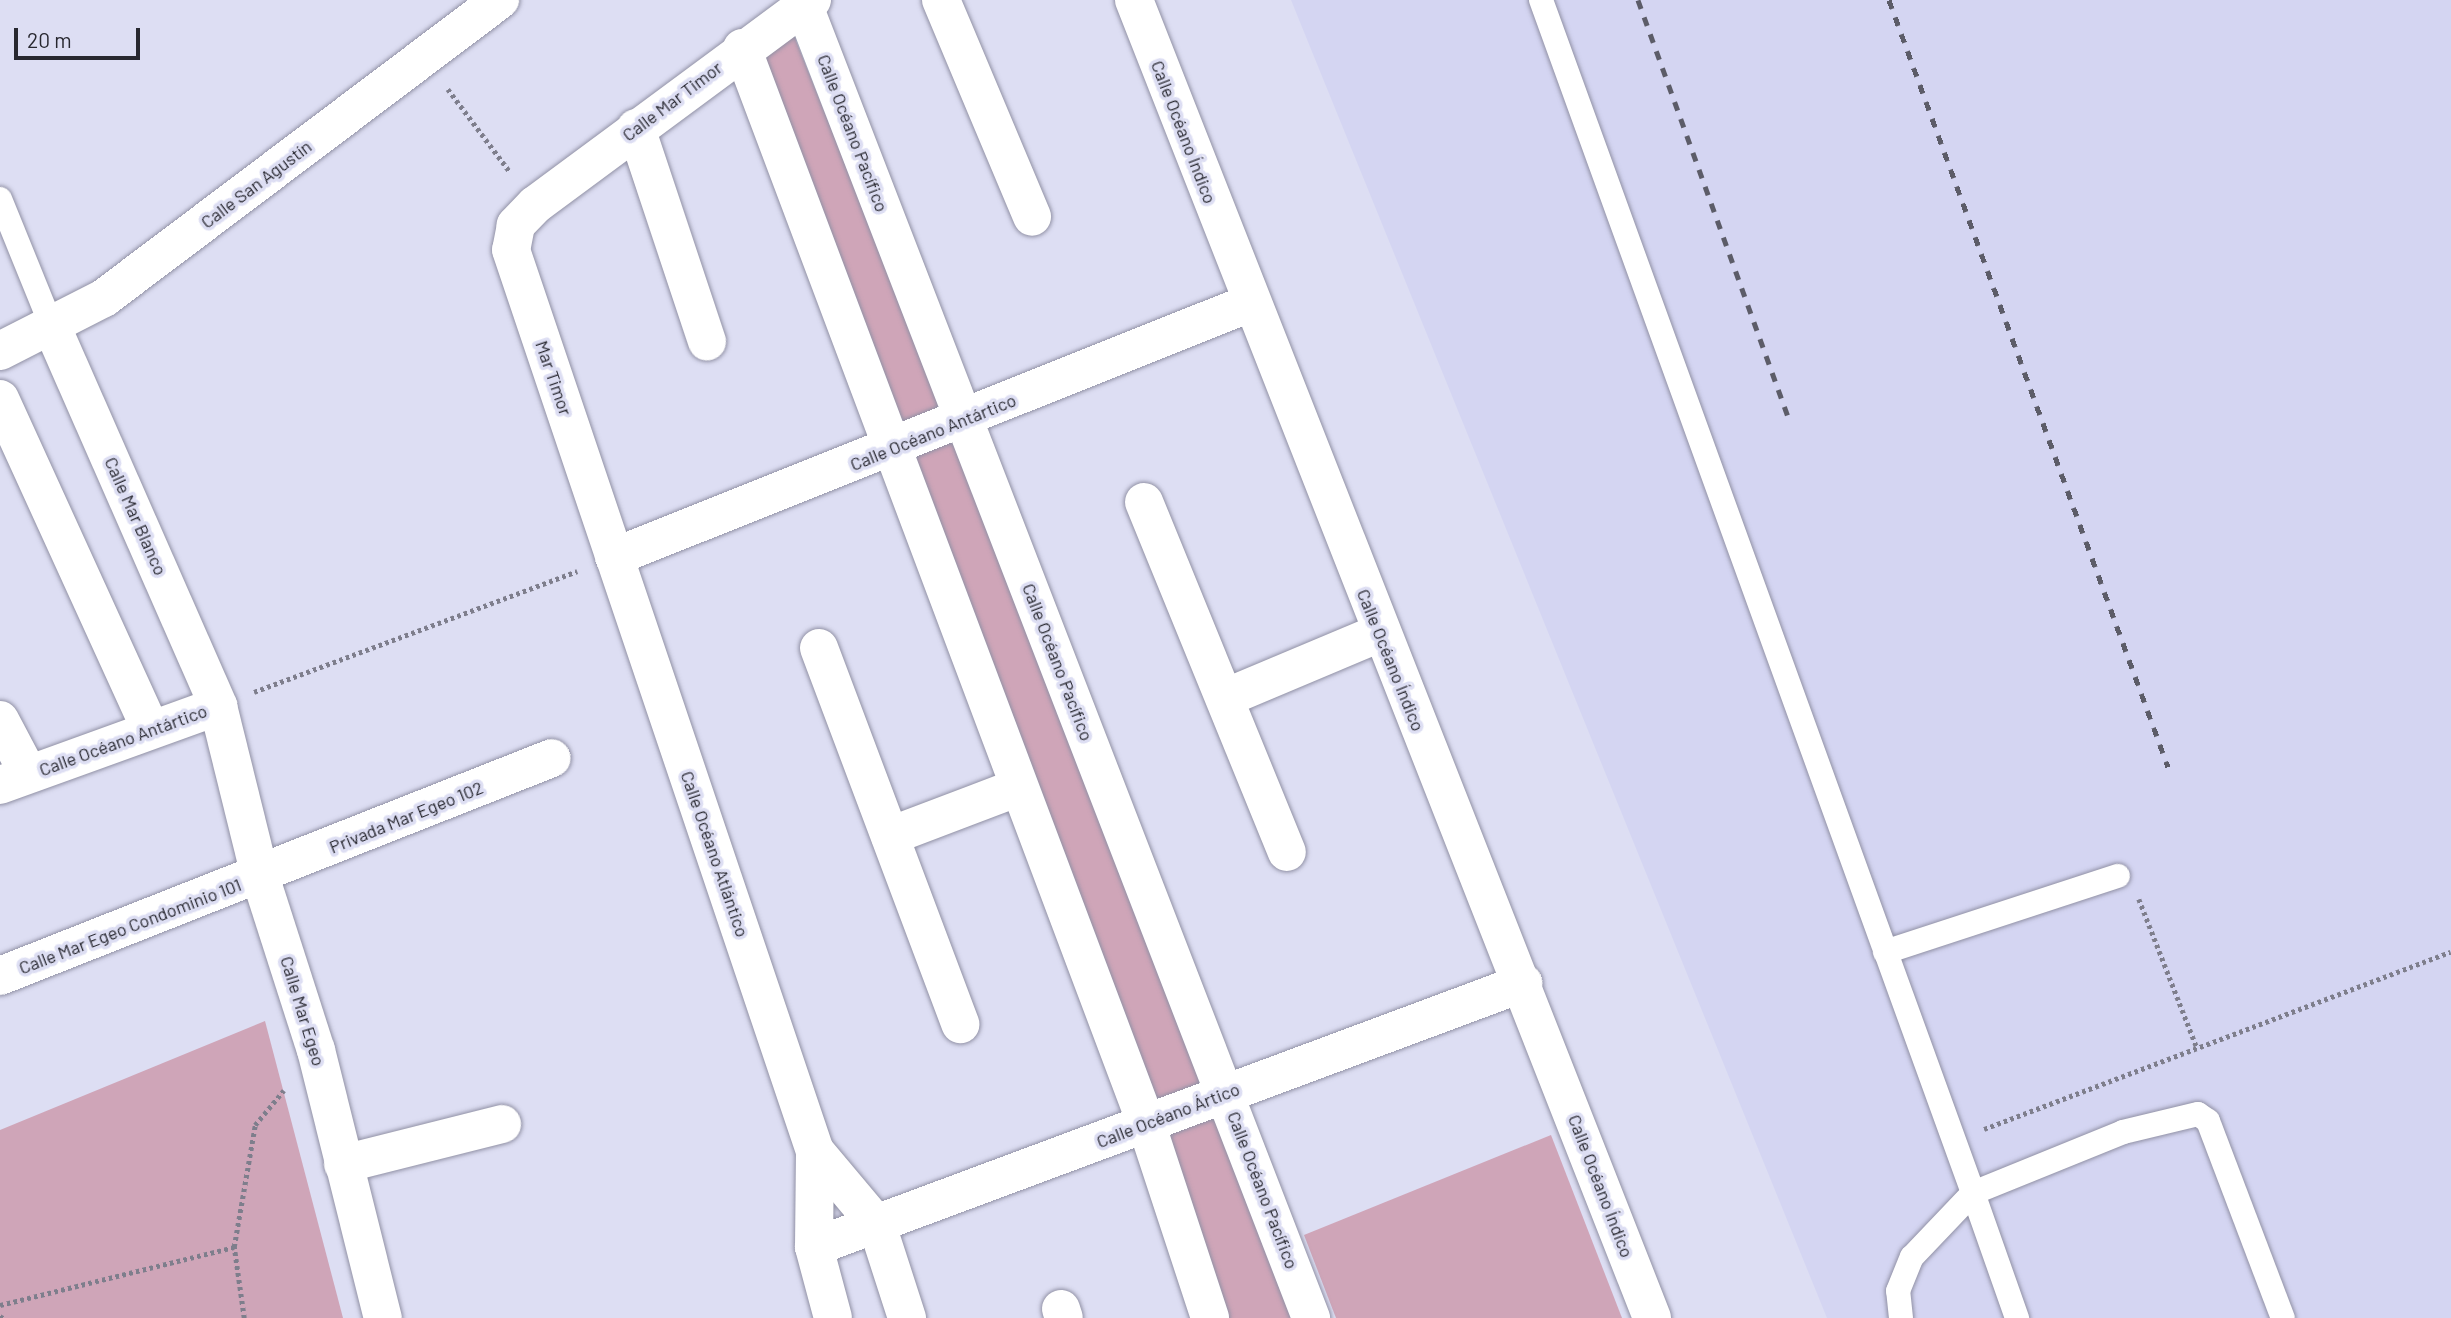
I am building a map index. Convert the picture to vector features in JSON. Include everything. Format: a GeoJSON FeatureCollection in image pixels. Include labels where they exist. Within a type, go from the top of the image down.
{"type":"FeatureCollection","features":[{"type":"Feature","properties":{"kind":"street","name":"Calle San Agustín"},"geometry":{"type":"LineString","coordinates":[[0,351],[52,327],[104,298],[500,0]]}},
{"type":"Feature","properties":{"kind":"street"},"geometry":{"type":"LineString","coordinates":[[941,0],[1032,217]]}},
{"type":"Feature","properties":{"kind":"street","name":"Calle Océano Índico"},"geometry":{"type":"LineString","coordinates":[[1134,0],[1250,303],[1522,983],[1651,1318]]}},
{"type":"Feature","properties":{"kind":"street","name":"Calle Mar Timor"},"geometry":{"type":"LineString","coordinates":[[535,205],[742,48],[808,3]]}},
{"type":"Feature","properties":{"kind":"street","name":"Calle Océano Pacífico"},"geometry":{"type":"LineString","coordinates":[[808,3],[963,419],[1311,1318]]}},
{"type":"Feature","properties":{"kind":"street"},"geometry":{"type":"LineString","coordinates":[[742,48],[1146,1123],[1210,1318]]}},
{"type":"Feature","properties":{"kind":"street"},"geometry":{"type":"LineString","coordinates":[[636,128],[707,341]]}},
{"type":"Feature","properties":{"kind":"street","name":"Mar Timor"},"geometry":{"type":"LineString","coordinates":[[535,205],[516,225],[510,250],[614,557]]}},
{"type":"Feature","properties":{"kind":"street","name":"Calle Océano Antártico"},"geometry":{"type":"LineString","coordinates":[[614,557],[893,449],[1250,303]]}},
{"type":"Feature","properties":{"kind":"street","name":"Calle Mar Blanco"},"geometry":{"type":"LineString","coordinates":[[52,327],[218,706]]}},
{"type":"Feature","properties":{"kind":"street"},"geometry":{"type":"LineString","coordinates":[[0,399],[150,729]]}},
{"type":"Feature","properties":{"kind":"street"},"geometry":{"type":"LineString","coordinates":[[1144,502],[1287,852]]}},
{"type":"Feature","properties":{"kind":"street","name":"Calle Océano Atlántico"},"geometry":{"type":"LineString","coordinates":[[614,557],[815,1152],[814,1247],[833,1318]]}},
{"type":"Feature","properties":{"kind":"street"},"geometry":{"type":"LineString","coordinates":[[1225,698],[1380,633]]}},
{"type":"Feature","properties":{"kind":"street"},"geometry":{"type":"LineString","coordinates":[[820,648],[960,1024]]}},
{"type":"Feature","properties":{"kind":"street","name":"Calle Océano Antártico"},"geometry":{"type":"LineString","coordinates":[[0,720],[14,779],[218,706]]}},
{"type":"Feature","properties":{"kind":"street","name":"Calle Mar Egeo"},"geometry":{"type":"LineString","coordinates":[[218,706],[260,876],[316,1050],[383,1318]]}},
{"type":"Feature","properties":{"kind":"street","name":"Privada Mar Egeo 102"},"geometry":{"type":"LineString","coordinates":[[260,876],[552,758]]}},
{"type":"Feature","properties":{"kind":"street"},"geometry":{"type":"LineString","coordinates":[[890,836],[1019,787]]}},
{"type":"Feature","properties":{"kind":"street","name":"Calle Mar Egeo Condominio 101"},"geometry":{"type":"LineString","coordinates":[[0,976],[260,876]]}},
{"type":"Feature","properties":{"kind":"street","name":"Calle Océano Ártico"},"geometry":{"type":"LineString","coordinates":[[814,1247],[1522,983]]}},
{"type":"Feature","properties":{"kind":"street"},"geometry":{"type":"LineString","coordinates":[[343,1164],[502,1124]]}},
{"type":"Feature","properties":{"kind":"street","name":"Calle Océano Atlántico"},"geometry":{"type":"LineString","coordinates":[[815,1152],[877,1225],[907,1318]]}},
{"type":"Feature","properties":{"kind":"lane"},"geometry":{"type":"LineString","coordinates":[[1541,0],[2017,1318]]}},
{"type":"Feature","properties":{"kind":"lane"},"geometry":{"type":"LineString","coordinates":[[0,199],[52,327]]}},
{"type":"Feature","properties":{"kind":"lane"},"geometry":{"type":"LineString","coordinates":[[1885,951],[2118,876]]}},
{"type":"Feature","properties":{"kind":"lane"},"geometry":{"type":"LineString","coordinates":[[1901,1318],[1898,1291],[1912,1257],[1934,1227],[1973,1193],[2123,1132],[2198,1114],[2208,1121],[2283,1318]]}},
{"type":"Feature","properties":{"kind":"path"},"geometry":{"type":"LineString","coordinates":[[425,58],[535,205]]}},
{"type":"Feature","properties":{"kind":"path"},"geometry":{"type":"LineString","coordinates":[[218,706],[614,557]]}},
{"type":"Feature","properties":{"kind":"path"},"geometry":{"type":"LineString","coordinates":[[2118,876],[2146,907],[2197,1048]]}},
{"type":"Feature","properties":{"kind":"path"},"geometry":{"type":"LineString","coordinates":[[1954,1141],[2451,952]]}},
{"type":"Feature","properties":{"kind":"path"},"geometry":{"type":"LineString","coordinates":[[244,1318],[234,1247],[255,1125],[316,1050]]}},
{"type":"Feature","properties":{"kind":"path"},"geometry":{"type":"LineString","coordinates":[[0,1305],[234,1247]]}},
{"type":"Feature","properties":{"kind":"shaded area"},"geometry":{"type":"Polygon","coordinates":[[[1291,0],[2451,0],[2451,1318],[1827,1318],[1291,0]]]}},
{"type":"Feature","properties":{"kind":"shaded area"},"geometry":{"type":"Polygon","coordinates":[[[792,31],[1221,1102],[1300,1318],[1224,1318],[759,52],[792,31]]]}},
{"type":"Feature","properties":{"kind":"shaded area"},"geometry":{"type":"Polygon","coordinates":[[[265,1021],[343,1318],[0,1318],[0,1130],[265,1021]]]}},
{"type":"Feature","properties":{"kind":"shaded area"},"geometry":{"type":"Polygon","coordinates":[[[1551,1135],[1622,1318],[1336,1318],[1304,1235],[1551,1135]]]}},
{"type":"Feature","properties":{"kind":"railway"},"geometry":{"type":"LineString","coordinates":[[1638,0],[1790,423]]}},
{"type":"Feature","properties":{"kind":"railway"},"geometry":{"type":"LineString","coordinates":[[1889,0],[2168,767]]}}]}
